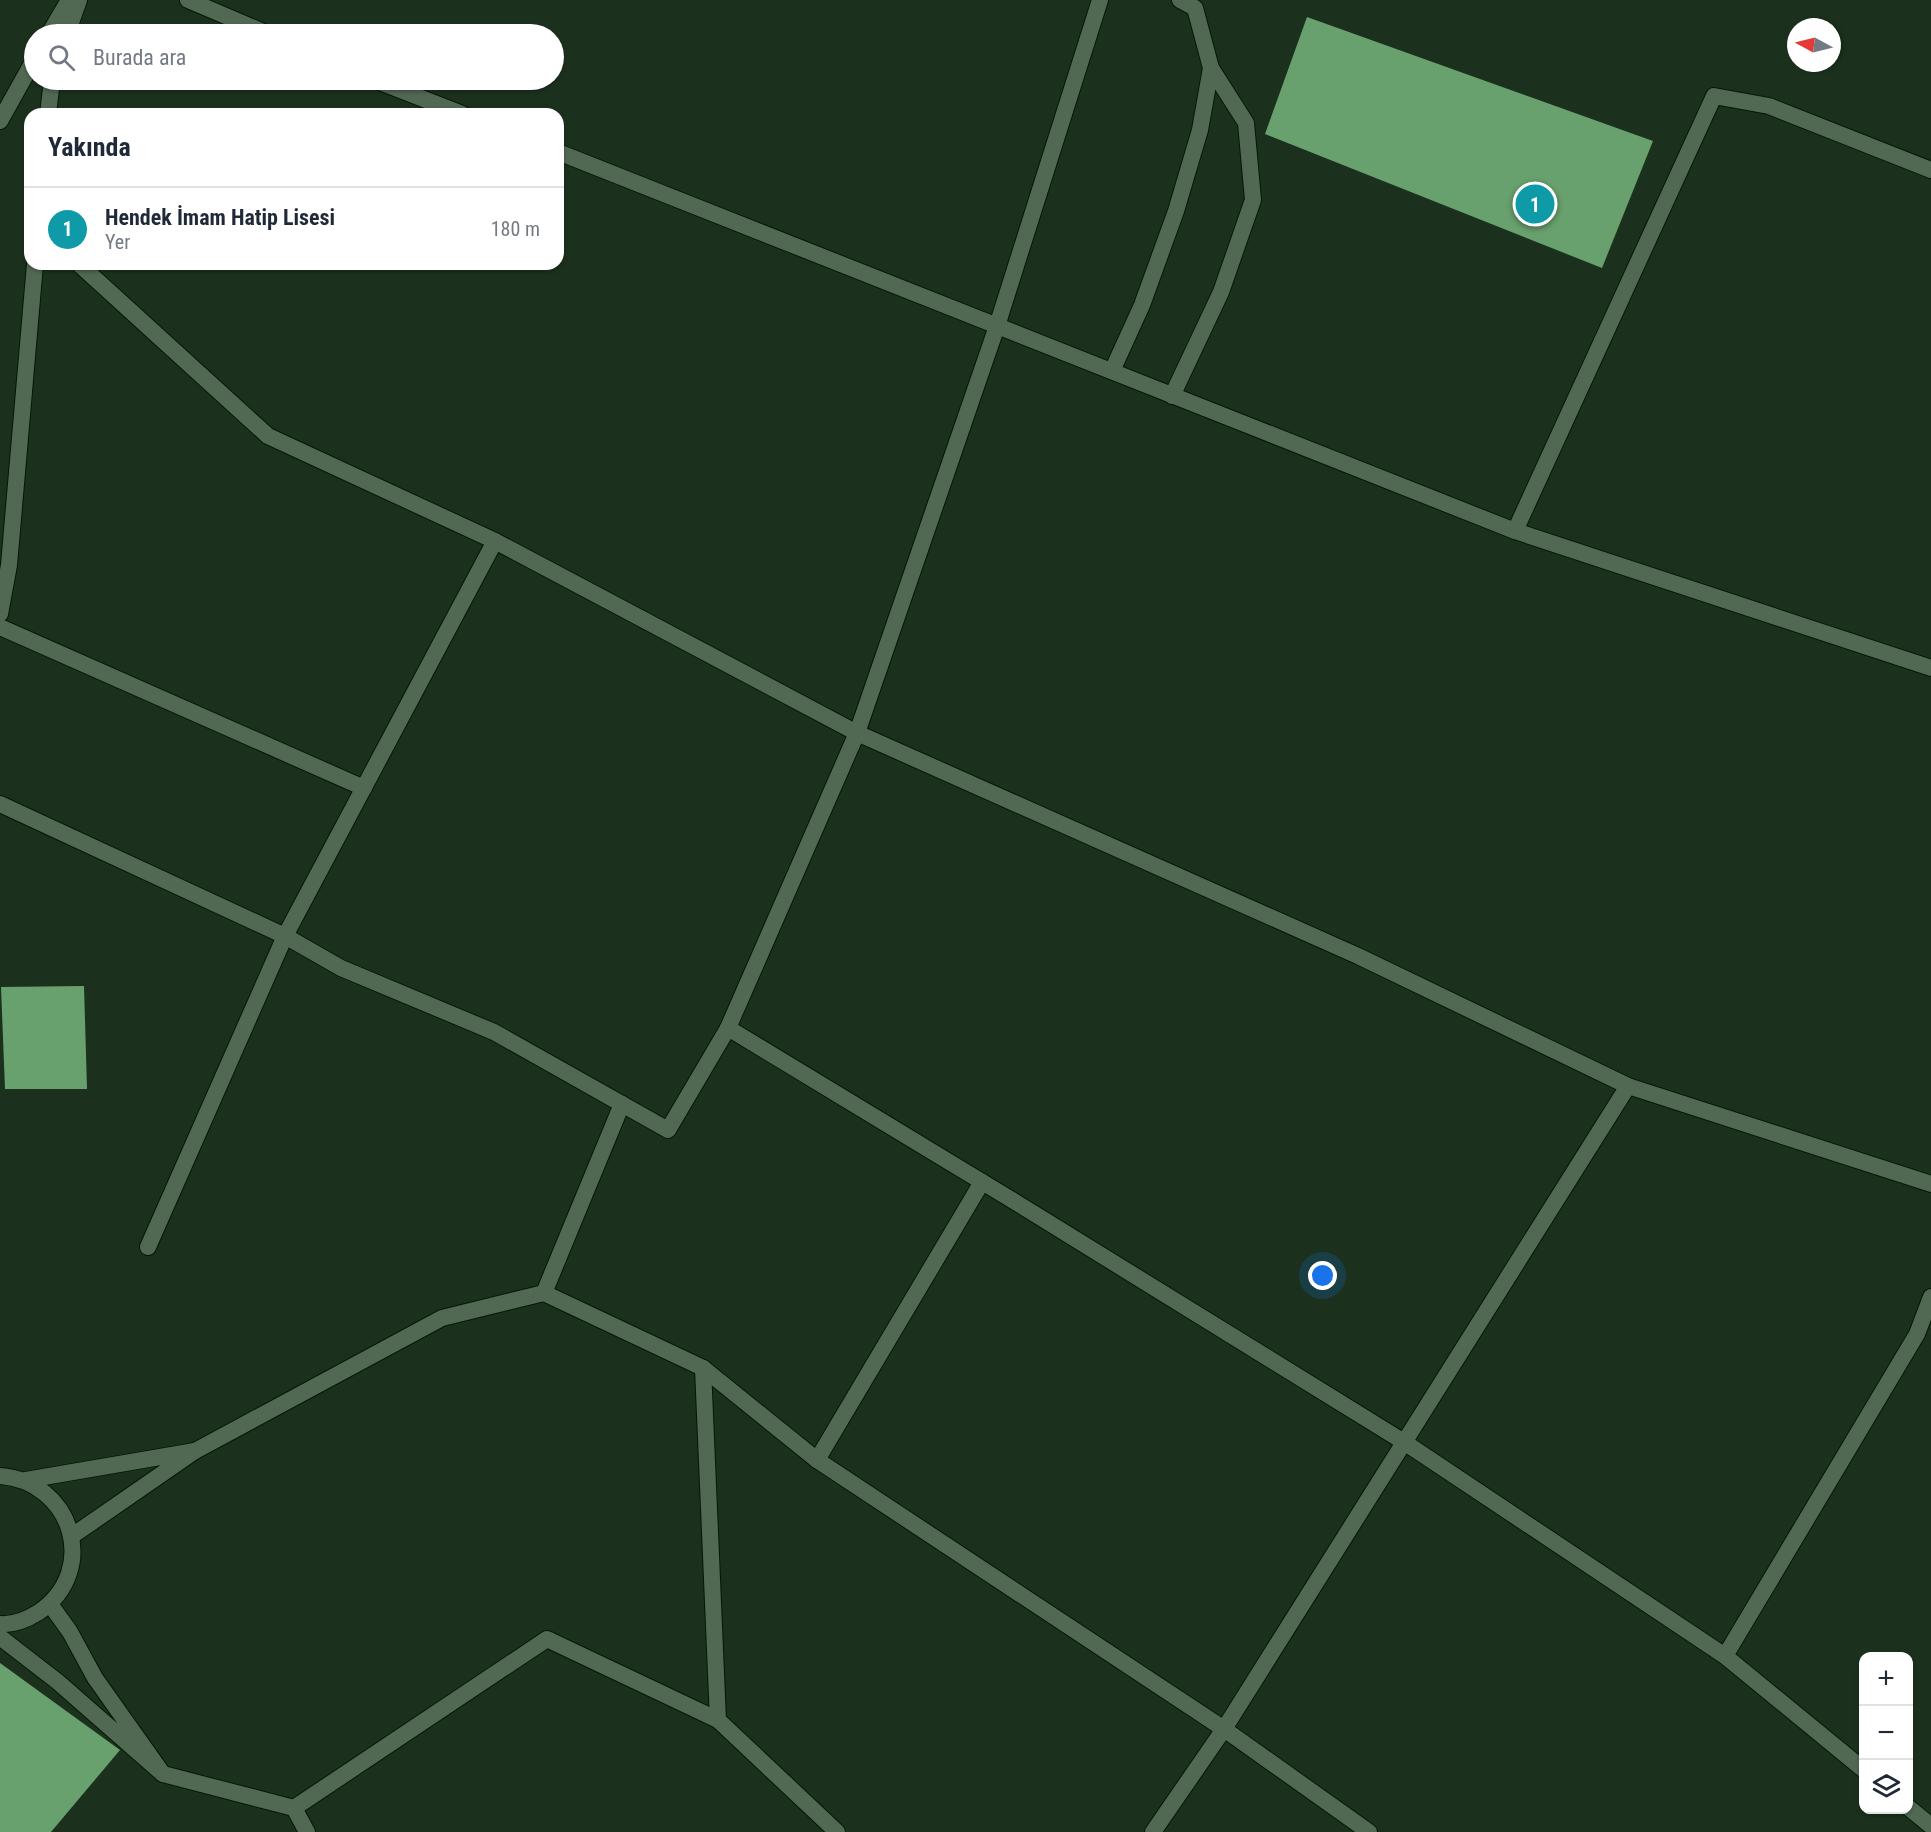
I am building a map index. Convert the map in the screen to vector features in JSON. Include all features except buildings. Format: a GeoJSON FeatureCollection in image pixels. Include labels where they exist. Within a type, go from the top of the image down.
{"type":"FeatureCollection","features":[{"type":"Feature","properties":{"kind":"street"},"geometry":{"type":"LineString","coordinates":[[55,24],[69,0]]}},
{"type":"Feature","properties":{"kind":"street"},"geometry":{"type":"LineString","coordinates":[[71,24],[79,0]]}},
{"type":"Feature","properties":{"kind":"street"},"geometry":{"type":"LineString","coordinates":[[188,0],[244,24]]}},
{"type":"Feature","properties":{"kind":"street"},"geometry":{"type":"LineString","coordinates":[[0,804],[285,936],[340,968],[494,1032],[668,1130],[728,1028],[857,733],[997,326],[1100,0]]}},
{"type":"Feature","properties":{"kind":"street"},"geometry":{"type":"LineString","coordinates":[[1173,396],[1221,292],[1253,200],[1246,123],[1211,68],[1196,8],[1180,0]]}},
{"type":"Feature","properties":{"kind":"street"},"geometry":{"type":"LineString","coordinates":[[1112,371],[1142,305],[1176,211],[1200,130],[1211,68]]}},
{"type":"Feature","properties":{"kind":"street"},"geometry":{"type":"LineString","coordinates":[[0,121],[24,78]]}},
{"type":"Feature","properties":{"kind":"street"},"geometry":{"type":"LineString","coordinates":[[49,108],[51,90]]}},
{"type":"Feature","properties":{"kind":"street"},"geometry":{"type":"LineString","coordinates":[[401,90],[447,108]]}},
{"type":"Feature","properties":{"kind":"street"},"geometry":{"type":"LineString","coordinates":[[1515,531],[1714,96],[1769,106],[1931,170]]}},
{"type":"Feature","properties":{"kind":"street"},"geometry":{"type":"LineString","coordinates":[[564,154],[1515,531],[1931,668]]}},
{"type":"Feature","properties":{"kind":"street"},"geometry":{"type":"LineString","coordinates":[[0,614],[9,565],[34,270]]}},
{"type":"Feature","properties":{"kind":"street"},"geometry":{"type":"LineString","coordinates":[[86,270],[268,436],[495,541],[857,733],[1358,956],[1628,1086],[1931,1184]]}},
{"type":"Feature","properties":{"kind":"street"},"geometry":{"type":"LineString","coordinates":[[148,1247],[285,936],[495,541]]}},
{"type":"Feature","properties":{"kind":"street"},"geometry":{"type":"LineString","coordinates":[[0,627],[364,788]]}},
{"type":"Feature","properties":{"kind":"street"},"geometry":{"type":"LineString","coordinates":[[728,1028],[1404,1442],[1725,1656],[1859,1767]]}},
{"type":"Feature","properties":{"kind":"street"},"geometry":{"type":"LineString","coordinates":[[1153,1832],[1224,1730],[1628,1086]]}},
{"type":"Feature","properties":{"kind":"street"},"geometry":{"type":"LineString","coordinates":[[544,1293],[622,1104]]}},
{"type":"Feature","properties":{"kind":"street"},"geometry":{"type":"LineString","coordinates":[[817,1460],[982,1182]]}},
{"type":"Feature","properties":{"kind":"street"},"geometry":{"type":"LineString","coordinates":[[72,1536],[195,1451],[442,1318],[544,1293],[704,1368],[817,1460],[1224,1730],[1369,1832]]}},
{"type":"Feature","properties":{"kind":"street"},"geometry":{"type":"LineString","coordinates":[[1725,1656],[1917,1334],[1931,1297]]}},
{"type":"Feature","properties":{"kind":"street"},"geometry":{"type":"LineString","coordinates":[[704,1368],[718,1720]]}},
{"type":"Feature","properties":{"kind":"street"},"geometry":{"type":"LineString","coordinates":[[26,1480],[195,1451]]}},
{"type":"Feature","properties":{"kind":"street"},"geometry":{"type":"LineString","coordinates":[[0,1624],[29,1618],[50,1604],[65,1585],[72,1561],[72,1536],[63,1513],[53,1500],[26,1480],[1,1474]]}},
{"type":"Feature","properties":{"kind":"street"},"geometry":{"type":"LineString","coordinates":[[50,1604],[70,1632],[94,1678],[163,1774]]}},
{"type":"Feature","properties":{"kind":"street"},"geometry":{"type":"LineString","coordinates":[[0,1637],[58,1682],[163,1774],[294,1808],[307,1832]]}},
{"type":"Feature","properties":{"kind":"street"},"geometry":{"type":"LineString","coordinates":[[294,1808],[547,1639],[718,1720],[837,1832]]}},
{"type":"Feature","properties":{"kind":"street"},"geometry":{"type":"LineString","coordinates":[[1913,1811],[1931,1826]]}},
{"type":"Feature","properties":{"kind":"place","name":"Hendek İmam Hatip Lisesi"},"geometry":{"type":"Point","coordinates":[1535,204]}}]}
